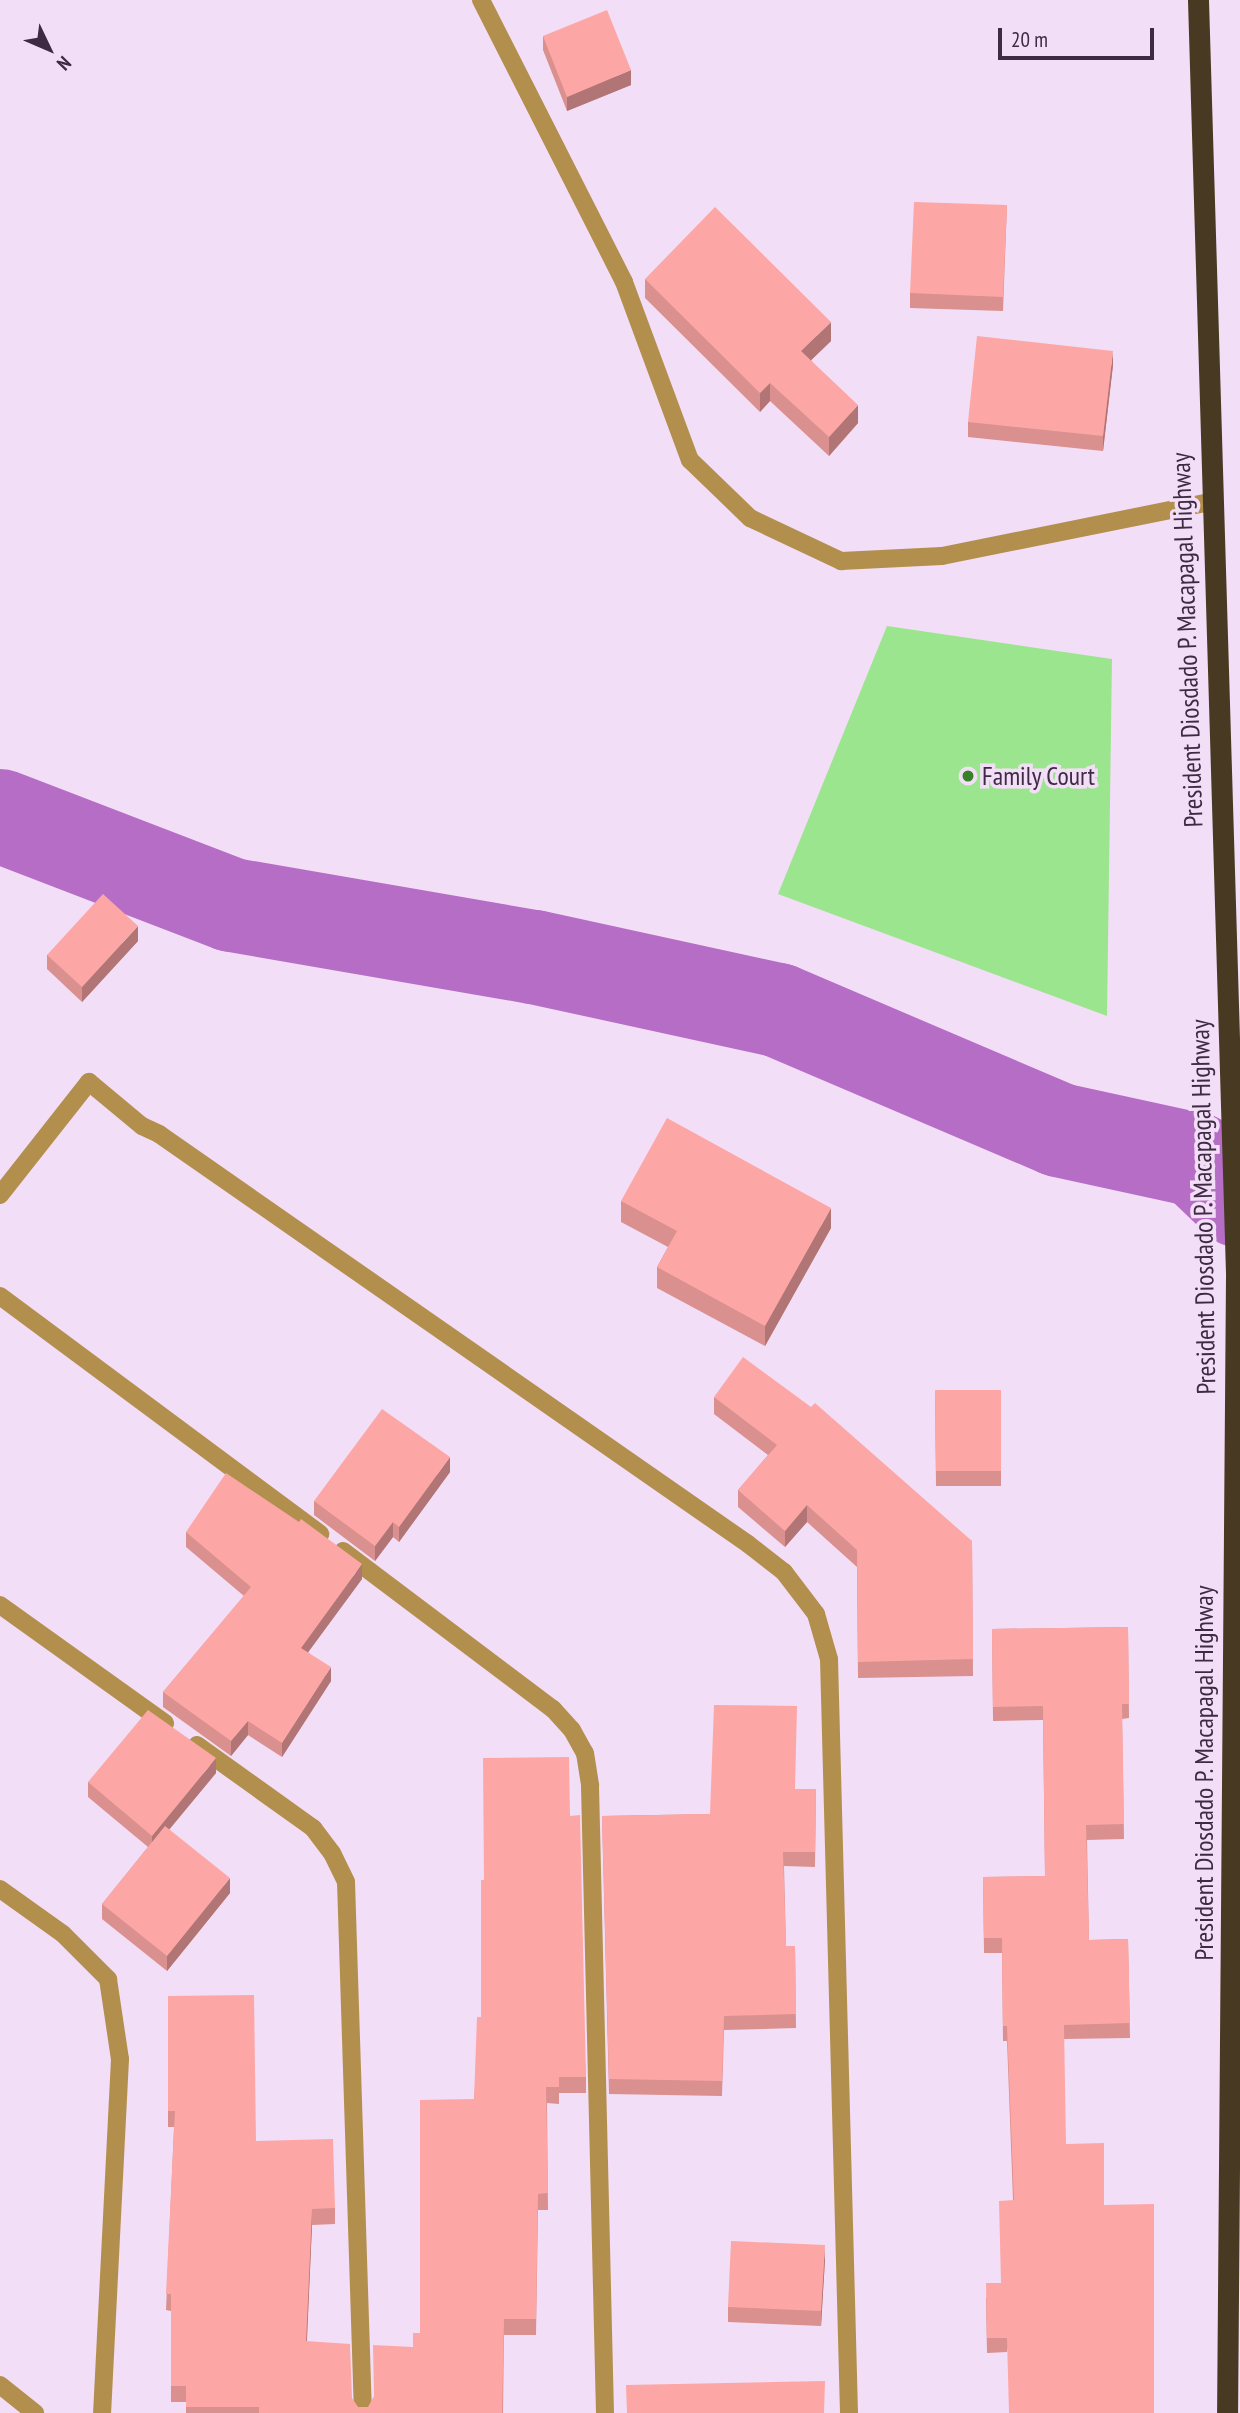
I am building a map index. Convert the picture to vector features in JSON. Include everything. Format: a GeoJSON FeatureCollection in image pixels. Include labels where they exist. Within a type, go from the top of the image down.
{"type":"FeatureCollection","features":[{"type":"Feature","properties":{"kind":"highway","name":"President Diosdado P. Macapagal Highway"},"geometry":{"type":"LineString","coordinates":[[1198,0],[1236,1276],[1227,2413]]}},
{"type":"Feature","properties":{"kind":"street"},"geometry":{"type":"LineString","coordinates":[[481,0],[624,282],[690,460],[750,518],[841,561],[942,556],[1211,502]]}},
{"type":"Feature","properties":{"kind":"street"},"geometry":{"type":"LineString","coordinates":[[0,1195],[89,1082],[142,1126],[159,1135],[748,1544],[784,1572],[816,1614],[829,1659],[849,2413]]}},
{"type":"Feature","properties":{"kind":"street"},"geometry":{"type":"LineString","coordinates":[[0,1296],[524,1685],[553,1709],[572,1730],[585,1754],[590,1786],[605,2413]]}},
{"type":"Feature","properties":{"kind":"street"},"geometry":{"type":"LineString","coordinates":[[0,1605],[313,1828],[332,1853],[346,1882],[363,2413]]}},
{"type":"Feature","properties":{"kind":"street"},"geometry":{"type":"LineString","coordinates":[[0,1889],[63,1934],[108,1979],[120,2059],[102,2413]]}},
{"type":"Feature","properties":{"kind":"street"},"geometry":{"type":"LineString","coordinates":[[0,2385],[35,2413]]}},
{"type":"Feature","properties":{"kind":"green space","name":"Family Court"},"geometry":{"type":"Polygon","coordinates":[[[887,626],[1112,659],[1107,1016],[778,894],[887,626]]]}},
{"type":"Feature","properties":{"kind":"building"},"geometry":{"type":"Polygon","coordinates":[[[607,10],[631,70],[567,97],[543,36],[607,10]]]}},
{"type":"Feature","properties":{"kind":"building"},"geometry":{"type":"Polygon","coordinates":[[[914,202],[1007,205],[1003,297],[910,293],[914,202]]]}},
{"type":"Feature","properties":{"kind":"building"},"geometry":{"type":"Polygon","coordinates":[[[715,207],[831,322],[801,351],[858,405],[829,437],[770,383],[760,393],[645,279],[715,207]]]}},
{"type":"Feature","properties":{"kind":"building"},"geometry":{"type":"Polygon","coordinates":[[[977,336],[1113,351],[1103,436],[968,422],[977,336]]]}},
{"type":"Feature","properties":{"kind":"building"},"geometry":{"type":"Polygon","coordinates":[[[103,894],[138,926],[82,987],[47,955],[103,894]]]}},
{"type":"Feature","properties":{"kind":"building"},"geometry":{"type":"Polygon","coordinates":[[[667,1118],[831,1208],[765,1326],[657,1267],[677,1231],[621,1201],[667,1118]]]}},
{"type":"Feature","properties":{"kind":"building"},"geometry":{"type":"Polygon","coordinates":[[[743,1357],[811,1407],[815,1403],[972,1541],[973,1659],[858,1662],[857,1550],[807,1505],[785,1531],[738,1490],[777,1445],[714,1397],[743,1357]]]}},
{"type":"Feature","properties":{"kind":"building"},"geometry":{"type":"Polygon","coordinates":[[[935,1390],[1001,1390],[1001,1471],[936,1471],[935,1390]]]}},
{"type":"Feature","properties":{"kind":"building"},"geometry":{"type":"Polygon","coordinates":[[[382,1409],[450,1457],[399,1527],[393,1522],[375,1546],[314,1501],[382,1409]]]}},
{"type":"Feature","properties":{"kind":"building"},"geometry":{"type":"Polygon","coordinates":[[[226,1473],[299,1522],[301,1519],[362,1564],[301,1648],[331,1667],[282,1743],[248,1721],[231,1741],[163,1692],[251,1587],[186,1532],[226,1473]]]}},
{"type":"Feature","properties":{"kind":"building"},"geometry":{"type":"Polygon","coordinates":[[[1128,1627],[1129,1704],[1122,1704],[1124,1824],[1086,1825],[1089,1940],[1128,1939],[1130,2023],[1064,2025],[1066,2144],[1104,2143],[1104,2205],[1154,2204],[1154,2413],[1009,2413],[1007,2338],[987,2338],[986,2283],[1001,2283],[999,2201],[1014,2200],[1007,2026],[1003,2026],[1002,1938],[984,1938],[983,1877],[1045,1876],[1043,1706],[993,1707],[992,1629],[1128,1627]]]}},
{"type":"Feature","properties":{"kind":"building"},"geometry":{"type":"Polygon","coordinates":[[[714,1705],[797,1706],[795,1789],[816,1789],[815,1852],[783,1852],[786,1946],[795,1946],[796,2014],[724,2016],[722,2081],[609,2079],[602,1816],[710,1814],[714,1705]]]}},
{"type":"Feature","properties":{"kind":"building"},"geometry":{"type":"Polygon","coordinates":[[[148,1710],[216,1758],[152,1836],[88,1782],[148,1710]]]}},
{"type":"Feature","properties":{"kind":"building"},"geometry":{"type":"Polygon","coordinates":[[[569,1757],[570,1816],[580,1815],[586,2077],[559,2077],[559,2087],[546,2087],[548,2193],[538,2194],[536,2319],[504,2319],[502,2413],[259,2413],[259,2407],[186,2407],[186,2386],[171,2386],[171,2294],[166,2294],[175,2111],[168,2111],[168,1996],[254,1995],[256,2141],[333,2139],[335,2208],[312,2209],[306,2341],[350,2344],[352,2398],[358,2407],[368,2407],[374,2396],[373,2345],[413,2347],[413,2333],[420,2333],[420,2100],[474,2099],[477,2017],[481,2017],[483,1758],[569,1757]]]}},
{"type":"Feature","properties":{"kind":"building"},"geometry":{"type":"Polygon","coordinates":[[[165,1826],[230,1878],[167,1956],[102,1904],[165,1826]]]}},
{"type":"Feature","properties":{"kind":"building"},"geometry":{"type":"Polygon","coordinates":[[[731,2241],[825,2245],[821,2311],[728,2307],[731,2241]]]}},
{"type":"Feature","properties":{"kind":"building"},"geometry":{"type":"Polygon","coordinates":[[[825,2381],[824,2413],[627,2413],[626,2385],[825,2381]]]}},
{"type":"Feature","properties":{"kind":"waterway"},"geometry":{"type":"LineString","coordinates":[[0,816],[232,905],[534,957],[778,1010],[1059,1130],[1197,1160],[1240,1201]]}},
{"type":"Feature","properties":{"kind":"place","name":"Family Court"},"geometry":{"type":"Point","coordinates":[968,776]}}]}
